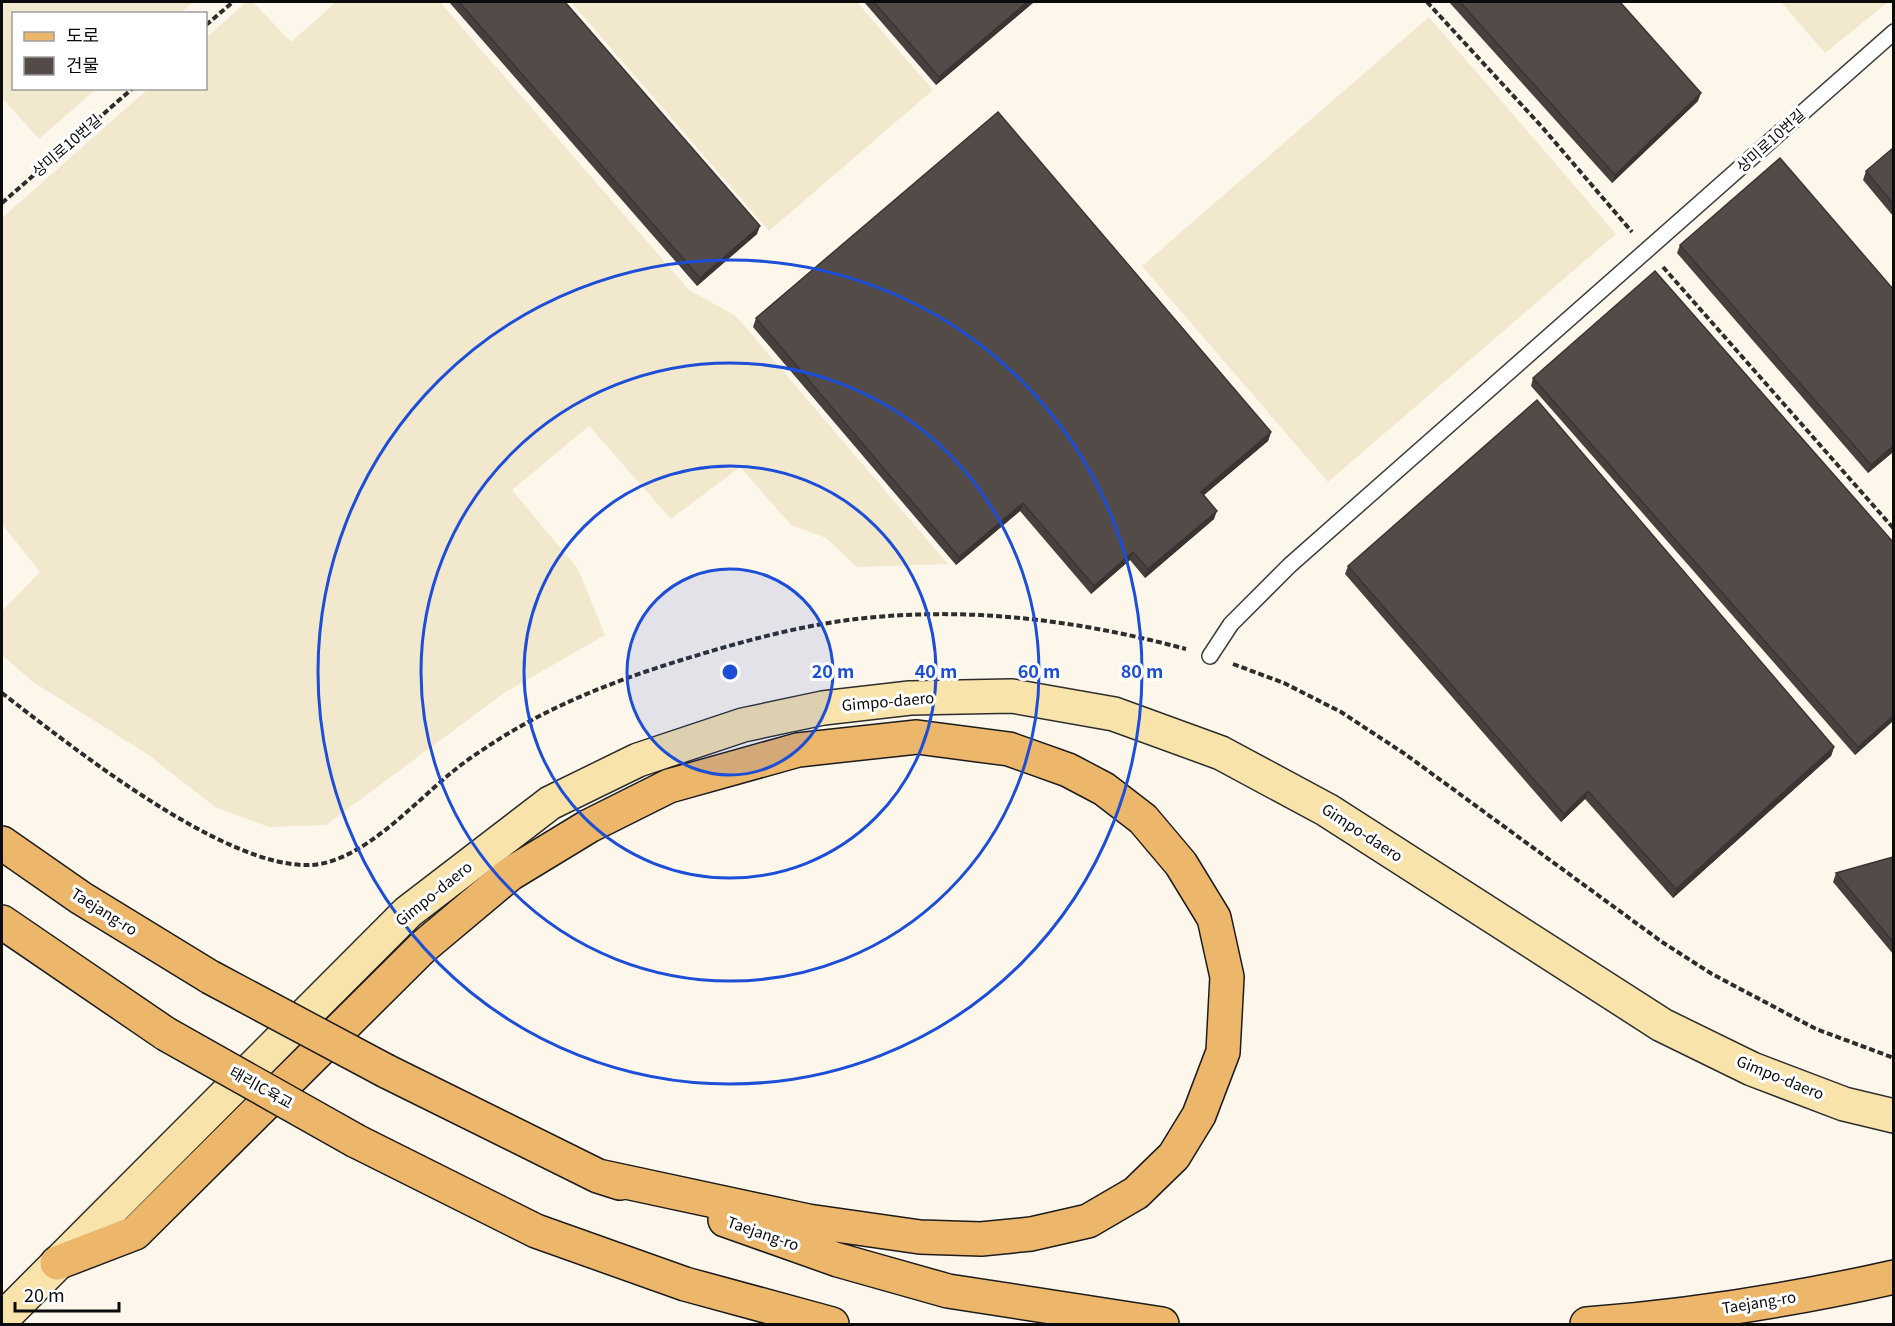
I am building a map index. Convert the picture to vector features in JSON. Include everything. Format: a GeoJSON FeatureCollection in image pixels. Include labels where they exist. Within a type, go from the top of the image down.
{"type":"FeatureCollection","features":[{"type":"Feature","properties":{"kind":"main road","name":"Gimpo-daero"},"geometry":{"type":"LineString","coordinates":[[2,1318],[408,912],[550,804],[638,760],[743,724],[823,708],[910,698],[1023,698],[1114,714],[1221,753],[1327,810],[1662,1025],[1752,1069],[1844,1104],[1893,1116]]}},
{"type":"Feature","properties":{"kind":"main road"},"geometry":{"type":"LineString","coordinates":[[57,1263],[135,1233],[423,947],[510,874],[589,826],[669,786],[798,750],[917,737],[1009,749],[1068,770],[1104,789],[1143,819],[1181,864],[1214,918],[1227,977],[1223,1052],[1199,1116],[1174,1156],[1143,1185],[1088,1221],[1031,1234],[981,1239],[920,1237],[808,1221],[598,1176]]}},
{"type":"Feature","properties":{"kind":"main road","name":"Taejang-ro"},"geometry":{"type":"LineString","coordinates":[[2,843],[81,898],[210,977],[386,1071],[598,1176],[838,1260],[948,1291],[1162,1324]]}},
{"type":"Feature","properties":{"kind":"main road","name":"태리IC육교"},"geometry":{"type":"LineString","coordinates":[[2,922],[166,1034],[356,1141],[536,1231],[685,1284],[832,1324]]}},
{"type":"Feature","properties":{"kind":"main road","name":"Taejang-ro"},"geometry":{"type":"LineString","coordinates":[[1587,1324],[1695,1313],[1812,1295],[1893,1277]]}},
{"type":"Feature","properties":{"kind":"lane","name":"상미로10번길"},"geometry":{"type":"LineString","coordinates":[[1210,656],[1231,624],[1290,565],[1893,32]]}},
{"type":"Feature","properties":{"kind":"path"},"geometry":{"type":"LineString","coordinates":[[207,24],[233,2]]}},
{"type":"Feature","properties":{"kind":"path","name":"상미로10번길"},"geometry":{"type":"LineString","coordinates":[[2,203],[131,90]]}},
{"type":"Feature","properties":{"kind":"shaded area"},"geometry":{"type":"Polygon","coordinates":[[[2,2],[194,2],[181,12],[12,12],[12,90],[95,90],[39,139],[2,98],[2,2]]]}},
{"type":"Feature","properties":{"kind":"shaded area"},"geometry":{"type":"Polygon","coordinates":[[[246,2],[253,2],[291,42],[336,2],[440,2],[689,290],[736,316],[948,564],[857,567],[826,538],[791,525],[740,467],[671,519],[589,426],[512,490],[578,569],[605,635],[504,693],[326,825],[269,827],[215,807],[147,754],[33,682],[2,655],[2,611],[40,572],[2,524],[2,218],[147,90],[207,90],[207,37],[246,2]]]}},
{"type":"Feature","properties":{"kind":"shaded area"},"geometry":{"type":"Polygon","coordinates":[[[571,2],[857,2],[933,90],[769,231],[571,2]]]}},
{"type":"Feature","properties":{"kind":"shaded area"},"geometry":{"type":"Polygon","coordinates":[[[1781,2],[1888,2],[1825,53],[1781,2]]]}},
{"type":"Feature","properties":{"kind":"shaded area"},"geometry":{"type":"Polygon","coordinates":[[[1429,17],[1616,234],[1328,482],[1142,266],[1429,17]]]}},
{"type":"Feature","properties":{"kind":"pier"},"geometry":{"type":"Polygon","coordinates":[[[2,1267],[4,1268],[54,1324],[2,1324],[2,1267]]]}},
{"type":"Feature","properties":{"kind":"building"},"geometry":{"type":"Polygon","coordinates":[[[459,2],[565,2],[760,226],[700,278],[459,2]]]}},
{"type":"Feature","properties":{"kind":"building"},"geometry":{"type":"Polygon","coordinates":[[[874,2],[1027,2],[939,77],[874,2]]]}},
{"type":"Feature","properties":{"kind":"building"},"geometry":{"type":"Polygon","coordinates":[[[1460,2],[1620,2],[1701,93],[1615,175],[1460,2]]]}},
{"type":"Feature","properties":{"kind":"building"},"geometry":{"type":"Polygon","coordinates":[[[998,112],[1271,432],[1201,492],[1217,511],[1148,569],[1133,552],[1094,586],[1023,503],[959,557],[756,318],[998,112]]]}},
{"type":"Feature","properties":{"kind":"building"},"geometry":{"type":"Polygon","coordinates":[[[1893,148],[1893,204],[1866,171],[1893,148]]]}},
{"type":"Feature","properties":{"kind":"building"},"geometry":{"type":"Polygon","coordinates":[[[1780,158],[1893,289],[1893,446],[1871,465],[1680,245],[1780,158]]]}},
{"type":"Feature","properties":{"kind":"building"},"geometry":{"type":"Polygon","coordinates":[[[1655,271],[1893,542],[1893,716],[1858,747],[1533,378],[1655,271]]]}},
{"type":"Feature","properties":{"kind":"building"},"geometry":{"type":"Polygon","coordinates":[[[1537,400],[1834,747],[1676,889],[1588,791],[1564,814],[1348,566],[1537,400]]]}},
{"type":"Feature","properties":{"kind":"building"},"geometry":{"type":"Polygon","coordinates":[[[1893,857],[1893,942],[1836,873],[1893,857]]]}}]}
